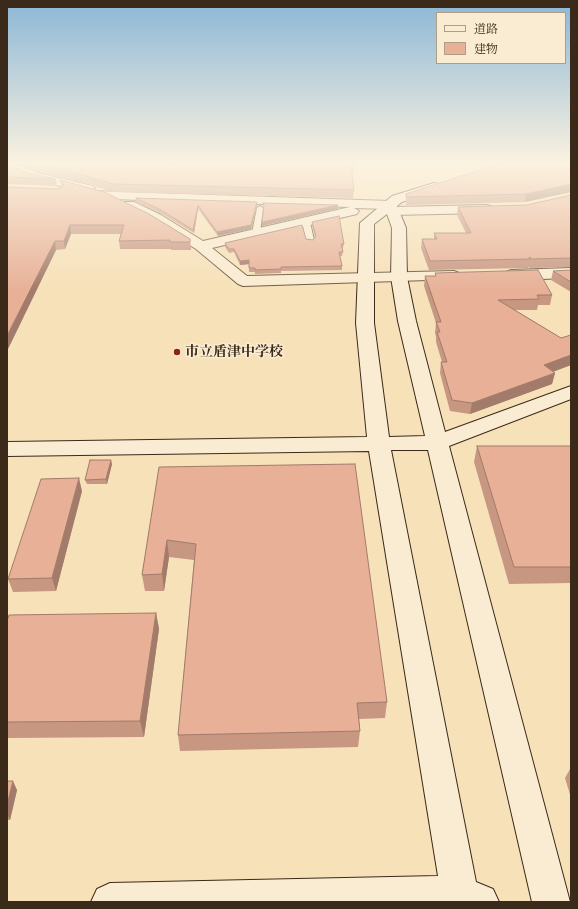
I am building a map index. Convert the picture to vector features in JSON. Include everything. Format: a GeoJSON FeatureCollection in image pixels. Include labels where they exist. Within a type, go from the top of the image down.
{"type":"FeatureCollection","features":[{"type":"Feature","properties":{"kind":"street"},"geometry":{"type":"LineString","coordinates":[[132,206],[156,218],[201,246],[243,281],[471,276]]}},
{"type":"Feature","properties":{"kind":"street"},"geometry":{"type":"LineString","coordinates":[[355,206],[502,209]]}},
{"type":"Feature","properties":{"kind":"street"},"geometry":{"type":"LineString","coordinates":[[201,246],[348,212],[392,208]]}},
{"type":"Feature","properties":{"kind":"street"},"geometry":{"type":"LineString","coordinates":[[392,208],[399,228],[399,278],[407,321],[551,902]]}},
{"type":"Feature","properties":{"kind":"street"},"geometry":{"type":"LineString","coordinates":[[110,902],[466,899],[379,444],[365,323],[367,223],[392,208]]}},
{"type":"Feature","properties":{"kind":"street"},"geometry":{"type":"LineString","coordinates":[[494,275],[571,274]]}},
{"type":"Feature","properties":{"kind":"street"},"geometry":{"type":"LineString","coordinates":[[7,449],[437,442],[571,392]]}},
{"type":"Feature","properties":{"kind":"lane"},"geometry":{"type":"LineString","coordinates":[[256,233],[260,208]]}},
{"type":"Feature","properties":{"kind":"lane"},"geometry":{"type":"LineString","coordinates":[[306,222],[310,240]]}},
{"type":"Feature","properties":{"kind":"building"},"geometry":{"type":"Polygon","coordinates":[[[7,206],[133,206],[190,239],[190,242],[170,242],[170,240],[119,241],[124,225],[70,225],[64,241],[55,241],[7,336],[7,206]]]}},
{"type":"Feature","properties":{"kind":"building"},"geometry":{"type":"Polygon","coordinates":[[[154,206],[198,206],[193,230],[154,206]]]}},
{"type":"Feature","properties":{"kind":"building"},"geometry":{"type":"Polygon","coordinates":[[[199,206],[256,206],[251,225],[217,232],[199,206]]]}},
{"type":"Feature","properties":{"kind":"building"},"geometry":{"type":"Polygon","coordinates":[[[264,206],[332,206],[262,222],[264,206]]]}},
{"type":"Feature","properties":{"kind":"building"},"geometry":{"type":"Polygon","coordinates":[[[571,206],[571,258],[532,259],[529,257],[530,259],[430,261],[422,239],[437,239],[434,233],[471,233],[458,207],[571,206]]]}},
{"type":"Feature","properties":{"kind":"building"},"geometry":{"type":"Polygon","coordinates":[[[339,216],[344,244],[341,244],[343,252],[339,252],[342,266],[281,267],[281,269],[255,270],[255,268],[249,268],[249,260],[240,261],[234,249],[229,249],[225,243],[302,225],[306,239],[313,240],[316,236],[312,222],[339,216]]]}},
{"type":"Feature","properties":{"kind":"building"},"geometry":{"type":"Polygon","coordinates":[[[538,270],[552,295],[537,295],[539,299],[498,300],[561,338],[571,335],[571,355],[544,365],[555,373],[472,403],[452,400],[441,362],[447,362],[437,332],[440,332],[436,322],[441,322],[425,276],[436,276],[435,273],[538,270]]]}},
{"type":"Feature","properties":{"kind":"building"},"geometry":{"type":"Polygon","coordinates":[[[571,270],[571,282],[553,271],[571,270]]]}},
{"type":"Feature","properties":{"kind":"building"},"geometry":{"type":"Polygon","coordinates":[[[477,446],[571,446],[571,567],[514,567],[477,446]]]}},
{"type":"Feature","properties":{"kind":"building"},"geometry":{"type":"Polygon","coordinates":[[[90,460],[111,460],[106,479],[85,480],[90,460]]]}},
{"type":"Feature","properties":{"kind":"building"},"geometry":{"type":"Polygon","coordinates":[[[355,464],[387,702],[357,703],[360,731],[178,735],[196,544],[167,540],[162,574],[142,575],[159,467],[355,464]]]}},
{"type":"Feature","properties":{"kind":"building"},"geometry":{"type":"Polygon","coordinates":[[[79,478],[52,578],[8,579],[41,479],[79,478]]]}},
{"type":"Feature","properties":{"kind":"building"},"geometry":{"type":"Polygon","coordinates":[[[156,613],[140,721],[7,722],[7,621],[9,615],[156,613]]]}},
{"type":"Feature","properties":{"kind":"building"},"geometry":{"type":"Polygon","coordinates":[[[7,781],[13,781],[7,805],[7,781]]]}},
{"type":"Feature","properties":{"kind":"place","name":"市立盾津中学校"},"geometry":{"type":"Point","coordinates":[177,352]}}]}
